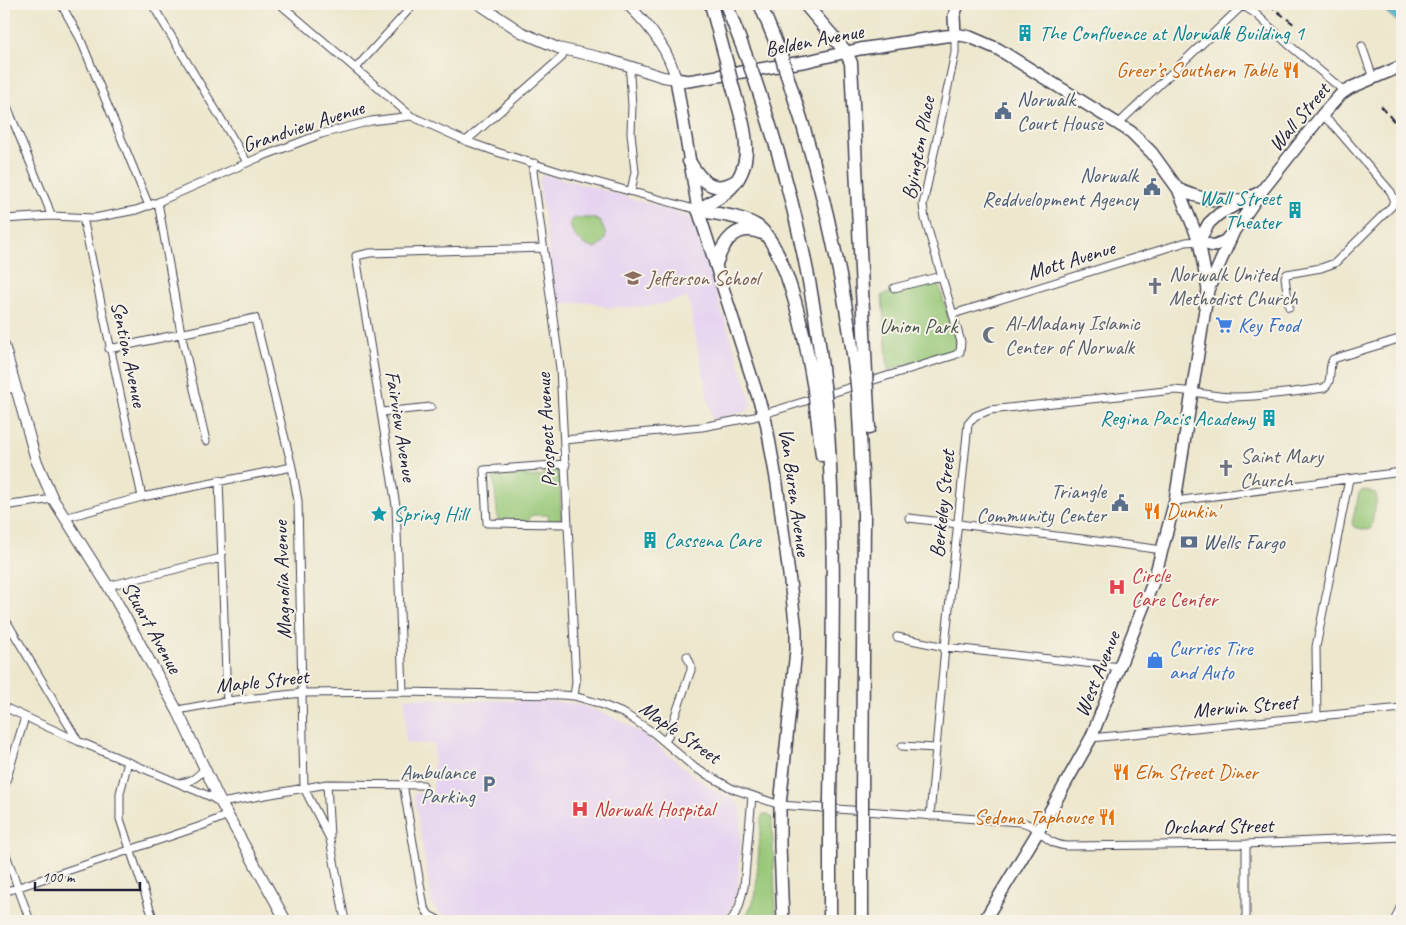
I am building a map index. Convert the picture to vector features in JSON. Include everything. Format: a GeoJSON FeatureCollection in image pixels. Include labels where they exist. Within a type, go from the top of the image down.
{"type":"FeatureCollection","features":[{"type":"Feature","properties":{"kind":"highway"},"geometry":{"type":"LineString","coordinates":[[698,210],[726,193],[739,177],[746,163],[747,146],[711,4]]}},
{"type":"Feature","properties":{"kind":"highway"},"geometry":{"type":"LineString","coordinates":[[726,4],[755,80],[779,156],[798,230],[815,314],[819,388],[831,473],[830,921]]}},
{"type":"Feature","properties":{"kind":"highway"},"geometry":{"type":"LineString","coordinates":[[760,4],[781,55],[813,159],[828,217],[861,375]]}},
{"type":"Feature","properties":{"kind":"highway"},"geometry":{"type":"LineString","coordinates":[[805,4],[846,52],[851,60],[852,67],[864,488],[862,921]]}},
{"type":"Feature","properties":{"kind":"highway"},"geometry":{"type":"LineString","coordinates":[[689,161],[701,179],[713,185],[727,185],[739,177]]}},
{"type":"Feature","properties":{"kind":"highway"},"geometry":{"type":"LineString","coordinates":[[698,210],[746,220],[758,227],[768,237],[782,265],[819,388]]}},
{"type":"Feature","properties":{"kind":"highway"},"geometry":{"type":"LineString","coordinates":[[716,264],[723,246],[735,233],[751,230],[768,237]]}},
{"type":"Feature","properties":{"kind":"main road"},"geometry":{"type":"LineString","coordinates":[[955,35],[954,16],[958,4]]}},
{"type":"Feature","properties":{"kind":"main road","name":"Belden Avenue"},"geometry":{"type":"LineString","coordinates":[[676,79],[688,81],[808,61],[846,52],[955,35],[970,37],[991,46],[1132,132],[1152,153],[1178,189],[1199,241]]}},
{"type":"Feature","properties":{"kind":"main road","name":"Wall Street"},"geometry":{"type":"LineString","coordinates":[[1208,290],[1234,232],[1261,192],[1322,115],[1344,91],[1402,66]]}},
{"type":"Feature","properties":{"kind":"main road","name":"Van Buren Avenue"},"geometry":{"type":"LineString","coordinates":[[676,79],[698,210],[764,414],[776,475],[796,638],[780,805],[783,921]]}},
{"type":"Feature","properties":{"kind":"main road","name":"Wall Street"},"geometry":{"type":"LineString","coordinates":[[1178,189],[1198,198],[1220,201],[1245,200]]}},
{"type":"Feature","properties":{"kind":"main road","name":"Wall Street"},"geometry":{"type":"LineString","coordinates":[[1234,232],[1225,240],[1213,246],[1199,241],[1209,223],[1219,214],[1261,192]]}},
{"type":"Feature","properties":{"kind":"main road","name":"West Avenue"},"geometry":{"type":"LineString","coordinates":[[984,921],[1038,832],[1091,738],[1154,580],[1175,501],[1208,290],[1199,241]]}},
{"type":"Feature","properties":{"kind":"street"},"geometry":{"type":"LineString","coordinates":[[61,4],[80,38],[149,206]]}},
{"type":"Feature","properties":{"kind":"street"},"geometry":{"type":"LineString","coordinates":[[152,4],[247,162]]}},
{"type":"Feature","properties":{"kind":"street"},"geometry":{"type":"LineString","coordinates":[[280,4],[411,116]]}},
{"type":"Feature","properties":{"kind":"street"},"geometry":{"type":"LineString","coordinates":[[356,68],[414,4]]}},
{"type":"Feature","properties":{"kind":"street"},"geometry":{"type":"LineString","coordinates":[[479,4],[521,32],[565,50],[607,59],[663,77],[676,79],[674,70],[656,38],[627,4]]}},
{"type":"Feature","properties":{"kind":"street"},"geometry":{"type":"LineString","coordinates":[[1119,123],[1243,5],[1256,14],[1288,44],[1344,91]]}},
{"type":"Feature","properties":{"kind":"street","name":"Byington Place"},"geometry":{"type":"LineString","coordinates":[[764,414],[960,352],[961,342],[925,219],[923,205],[955,53],[955,35]]}},
{"type":"Feature","properties":{"kind":"street"},"geometry":{"type":"LineString","coordinates":[[1362,46],[1374,78]]}},
{"type":"Feature","properties":{"kind":"street"},"geometry":{"type":"LineString","coordinates":[[466,141],[561,58],[565,50]]}},
{"type":"Feature","properties":{"kind":"street"},"geometry":{"type":"LineString","coordinates":[[631,192],[635,172],[631,133],[630,74],[632,67]]}},
{"type":"Feature","properties":{"kind":"street"},"geometry":{"type":"LineString","coordinates":[[4,99],[51,216]]}},
{"type":"Feature","properties":{"kind":"street"},"geometry":{"type":"LineString","coordinates":[[1289,307],[1285,277],[1287,274],[1321,268],[1335,263],[1392,206],[1394,199],[1386,186],[1335,126],[1322,115]]}},
{"type":"Feature","properties":{"kind":"street","name":"Grandview Avenue"},"geometry":{"type":"LineString","coordinates":[[4,220],[51,216],[94,218],[149,206],[247,162],[289,146],[350,126],[387,118],[411,116],[466,141],[631,192],[698,210]]}},
{"type":"Feature","properties":{"kind":"street","name":"Prospect Avenue"},"geometry":{"type":"LineString","coordinates":[[534,163],[533,171],[558,349],[566,464],[576,682],[574,696]]}},
{"type":"Feature","properties":{"kind":"street"},"geometry":{"type":"LineString","coordinates":[[158,202],[181,333],[206,441]]}},
{"type":"Feature","properties":{"kind":"street","name":"Sention Avenue"},"geometry":{"type":"LineString","coordinates":[[83,218],[109,349],[142,497]]}},
{"type":"Feature","properties":{"kind":"street","name":"Mott Avenue"},"geometry":{"type":"LineString","coordinates":[[953,314],[1186,242],[1199,241]]}},
{"type":"Feature","properties":{"kind":"street","name":"Fairview Avenue"},"geometry":{"type":"LineString","coordinates":[[403,692],[396,506],[356,256],[543,248]]}},
{"type":"Feature","properties":{"kind":"street"},"geometry":{"type":"LineString","coordinates":[[894,288],[941,276]]}},
{"type":"Feature","properties":{"kind":"street","name":"Magnolia Avenue"},"geometry":{"type":"LineString","coordinates":[[181,333],[255,318],[292,467],[298,501],[304,788],[330,839]]}},
{"type":"Feature","properties":{"kind":"street"},"geometry":{"type":"LineString","coordinates":[[109,349],[181,333]]}},
{"type":"Feature","properties":{"kind":"street","name":"Berkeley Street"},"geometry":{"type":"LineString","coordinates":[[930,816],[944,647],[968,424],[975,416],[990,410],[1174,390],[1192,390],[1209,395],[1234,397],[1324,388],[1330,380],[1330,364],[1333,359],[1402,338]]}},
{"type":"Feature","properties":{"kind":"street","name":"Stuart Avenue"},"geometry":{"type":"LineString","coordinates":[[4,346],[36,460],[53,500],[108,586],[178,712],[221,803],[286,921]]}},
{"type":"Feature","properties":{"kind":"street"},"geometry":{"type":"LineString","coordinates":[[4,390],[16,388]]}},
{"type":"Feature","properties":{"kind":"street"},"geometry":{"type":"LineString","coordinates":[[382,412],[431,408]]}},
{"type":"Feature","properties":{"kind":"street"},"geometry":{"type":"LineString","coordinates":[[564,440],[702,427],[764,414]]}},
{"type":"Feature","properties":{"kind":"street"},"geometry":{"type":"LineString","coordinates":[[566,464],[484,470],[487,523],[568,524]]}},
{"type":"Feature","properties":{"kind":"street"},"geometry":{"type":"LineString","coordinates":[[64,518],[142,497],[219,480],[292,467]]}},
{"type":"Feature","properties":{"kind":"street"},"geometry":{"type":"LineString","coordinates":[[1175,501],[1402,472]]}},
{"type":"Feature","properties":{"kind":"street"},"geometry":{"type":"LineString","coordinates":[[1317,717],[1316,647],[1349,479]]}},
{"type":"Feature","properties":{"kind":"street"},"geometry":{"type":"LineString","coordinates":[[219,480],[227,701]]}},
{"type":"Feature","properties":{"kind":"street"},"geometry":{"type":"LineString","coordinates":[[4,506],[53,500]]}},
{"type":"Feature","properties":{"kind":"street"},"geometry":{"type":"LineString","coordinates":[[908,518],[1162,550]]}},
{"type":"Feature","properties":{"kind":"street"},"geometry":{"type":"LineString","coordinates":[[108,586],[221,558]]}},
{"type":"Feature","properties":{"kind":"street"},"geometry":{"type":"LineString","coordinates":[[4,617],[78,742]]}},
{"type":"Feature","properties":{"kind":"street"},"geometry":{"type":"LineString","coordinates":[[897,638],[944,647],[1120,667]]}},
{"type":"Feature","properties":{"kind":"street"},"geometry":{"type":"LineString","coordinates":[[664,741],[668,736],[691,670],[687,656]]}},
{"type":"Feature","properties":{"kind":"street","name":"Maple Street"},"geometry":{"type":"LineString","coordinates":[[178,712],[183,708],[227,701],[303,693],[546,693],[574,696],[625,714],[646,727],[696,768],[733,789],[780,805],[1020,822],[1030,825],[1038,832]]}},
{"type":"Feature","properties":{"kind":"street"},"geometry":{"type":"LineString","coordinates":[[4,707],[78,742],[209,796],[221,803],[327,784],[423,785]]}},
{"type":"Feature","properties":{"kind":"street","name":"Merwin Street"},"geometry":{"type":"LineString","coordinates":[[1091,738],[1402,708]]}},
{"type":"Feature","properties":{"kind":"street"},"geometry":{"type":"LineString","coordinates":[[4,788],[25,717]]}},
{"type":"Feature","properties":{"kind":"street"},"geometry":{"type":"LineString","coordinates":[[902,746],[936,748]]}},
{"type":"Feature","properties":{"kind":"street"},"geometry":{"type":"LineString","coordinates":[[128,762],[120,793],[120,819],[154,921]]}},
{"type":"Feature","properties":{"kind":"street"},"geometry":{"type":"LineString","coordinates":[[177,783],[192,780],[205,768]]}},
{"type":"Feature","properties":{"kind":"street","name":"Magnolia Avenue"},"geometry":{"type":"LineString","coordinates":[[327,784],[330,839],[345,921]]}},
{"type":"Feature","properties":{"kind":"street"},"geometry":{"type":"LineString","coordinates":[[403,784],[424,907],[429,915],[440,921]]}},
{"type":"Feature","properties":{"kind":"street"},"geometry":{"type":"LineString","coordinates":[[731,921],[739,907],[744,888],[752,796]]}},
{"type":"Feature","properties":{"kind":"street"},"geometry":{"type":"LineString","coordinates":[[4,892],[201,826],[228,814]]}},
{"type":"Feature","properties":{"kind":"street","name":"Orchard Street"},"geometry":{"type":"LineString","coordinates":[[1038,832],[1052,843],[1060,846],[1246,844],[1402,837]]}},
{"type":"Feature","properties":{"kind":"street"},"geometry":{"type":"LineString","coordinates":[[1246,844],[1246,921]]}},
{"type":"Feature","properties":{"kind":"street"},"geometry":{"type":"LineString","coordinates":[[4,849],[30,921]]}},
{"type":"Feature","properties":{"kind":"street"},"geometry":{"type":"LineString","coordinates":[[1396,921],[1402,907]]}},
{"type":"Feature","properties":{"kind":"shaded area","name":"Jefferson School"},"geometry":{"type":"Polygon","coordinates":[[[543,175],[617,194],[688,216],[693,221],[751,400],[751,405],[747,411],[712,419],[688,298],[656,305],[630,307],[608,308],[591,302],[557,304],[539,184],[540,178],[543,175]]]}},
{"type":"Feature","properties":{"kind":"shaded area","name":"Norwalk Hospital"},"geometry":{"type":"Polygon","coordinates":[[[405,698],[561,702],[580,705],[625,723],[649,739],[692,774],[715,791],[733,799],[742,808],[738,886],[735,899],[725,918],[722,921],[468,921],[447,919],[432,905],[414,793],[433,794],[434,744],[406,743],[405,698]]]}},
{"type":"Feature","properties":{"kind":"green space"},"geometry":{"type":"Polygon","coordinates":[[[575,218],[593,218],[601,222],[606,234],[599,247],[588,246],[577,238],[570,225],[571,221],[575,218]]]}},
{"type":"Feature","properties":{"kind":"green space","name":"Union Park"},"geometry":{"type":"Polygon","coordinates":[[[932,282],[939,285],[957,346],[953,351],[888,370],[882,295],[932,282]]]}},
{"type":"Feature","properties":{"kind":"green space"},"geometry":{"type":"Polygon","coordinates":[[[558,468],[562,520],[548,521],[549,515],[532,515],[528,521],[498,520],[493,473],[526,470],[525,477],[542,476],[546,469],[558,468]]]}},
{"type":"Feature","properties":{"kind":"green space"},"geometry":{"type":"Polygon","coordinates":[[[1363,490],[1375,493],[1377,497],[1371,528],[1367,530],[1354,527],[1352,523],[1359,493],[1363,490]]]}},
{"type":"Feature","properties":{"kind":"green space"},"geometry":{"type":"Polygon","coordinates":[[[763,814],[768,814],[772,818],[776,921],[743,921],[752,905],[756,889],[761,819],[763,814]]]}},
{"type":"Feature","properties":{"kind":"water"},"geometry":{"type":"Polygon","coordinates":[[[1377,4],[1402,4],[1402,26],[1377,4]]]}},
{"type":"Feature","properties":{"kind":"railway"},"geometry":{"type":"LineString","coordinates":[[1268,4],[1295,25]]}},
{"type":"Feature","properties":{"kind":"railway"},"geometry":{"type":"LineString","coordinates":[[1381,106],[1402,131]]}},
{"type":"Feature","properties":{"kind":"place","name":"The Confluence at Norwalk Building 1"},"geometry":{"type":"Point","coordinates":[1025,33]}},
{"type":"Feature","properties":{"kind":"place","name":"Greer’s Southern Table"},"geometry":{"type":"Point","coordinates":[1291,70]}},
{"type":"Feature","properties":{"kind":"place","name":"Norwalk Court House"},"geometry":{"type":"Point","coordinates":[1003,111]}},
{"type":"Feature","properties":{"kind":"place","name":"Norwalk Reddvelopment Agency"},"geometry":{"type":"Point","coordinates":[1152,187]}},
{"type":"Feature","properties":{"kind":"place","name":"Wall Street Theater"},"geometry":{"type":"Point","coordinates":[1295,210]}},
{"type":"Feature","properties":{"kind":"place","name":"Jefferson School"},"geometry":{"type":"Point","coordinates":[633,278]}},
{"type":"Feature","properties":{"kind":"place","name":"Norwalk United Methodist Church"},"geometry":{"type":"Point","coordinates":[1155,286]}},
{"type":"Feature","properties":{"kind":"place","name":"Key Food"},"geometry":{"type":"Point","coordinates":[1224,325]}},
{"type":"Feature","properties":{"kind":"place","name":"Al-Madany Islamic Center of Norwalk"},"geometry":{"type":"Point","coordinates":[991,335]}},
{"type":"Feature","properties":{"kind":"place","name":"Regina Pacis Academy"},"geometry":{"type":"Point","coordinates":[1269,418]}},
{"type":"Feature","properties":{"kind":"place","name":"Saint Mary Church"},"geometry":{"type":"Point","coordinates":[1226,468]}},
{"type":"Feature","properties":{"kind":"place","name":"Triangle Community Center"},"geometry":{"type":"Point","coordinates":[1120,503]}},
{"type":"Feature","properties":{"kind":"place","name":"Dunkin'"},"geometry":{"type":"Point","coordinates":[1152,511]}},
{"type":"Feature","properties":{"kind":"place","name":"Spring Hill"},"geometry":{"type":"Point","coordinates":[379,514]}},
{"type":"Feature","properties":{"kind":"place","name":"Cassena Care"},"geometry":{"type":"Point","coordinates":[650,540]}},
{"type":"Feature","properties":{"kind":"place","name":"Wells Fargo"},"geometry":{"type":"Point","coordinates":[1189,542]}},
{"type":"Feature","properties":{"kind":"place","name":"Circle Care Center"},"geometry":{"type":"Point","coordinates":[1117,587]}},
{"type":"Feature","properties":{"kind":"place","name":"Curries Tire and Auto"},"geometry":{"type":"Point","coordinates":[1155,660]}},
{"type":"Feature","properties":{"kind":"place","name":"Elm Street Diner"},"geometry":{"type":"Point","coordinates":[1121,772]}},
{"type":"Feature","properties":{"kind":"place","name":"Ambulance Parking"},"geometry":{"type":"Point","coordinates":[489,784]}},
{"type":"Feature","properties":{"kind":"place","name":"Norwalk Hospital"},"geometry":{"type":"Point","coordinates":[580,809]}},
{"type":"Feature","properties":{"kind":"place","name":"Sedona Taphouse"},"geometry":{"type":"Point","coordinates":[1107,817]}}]}
